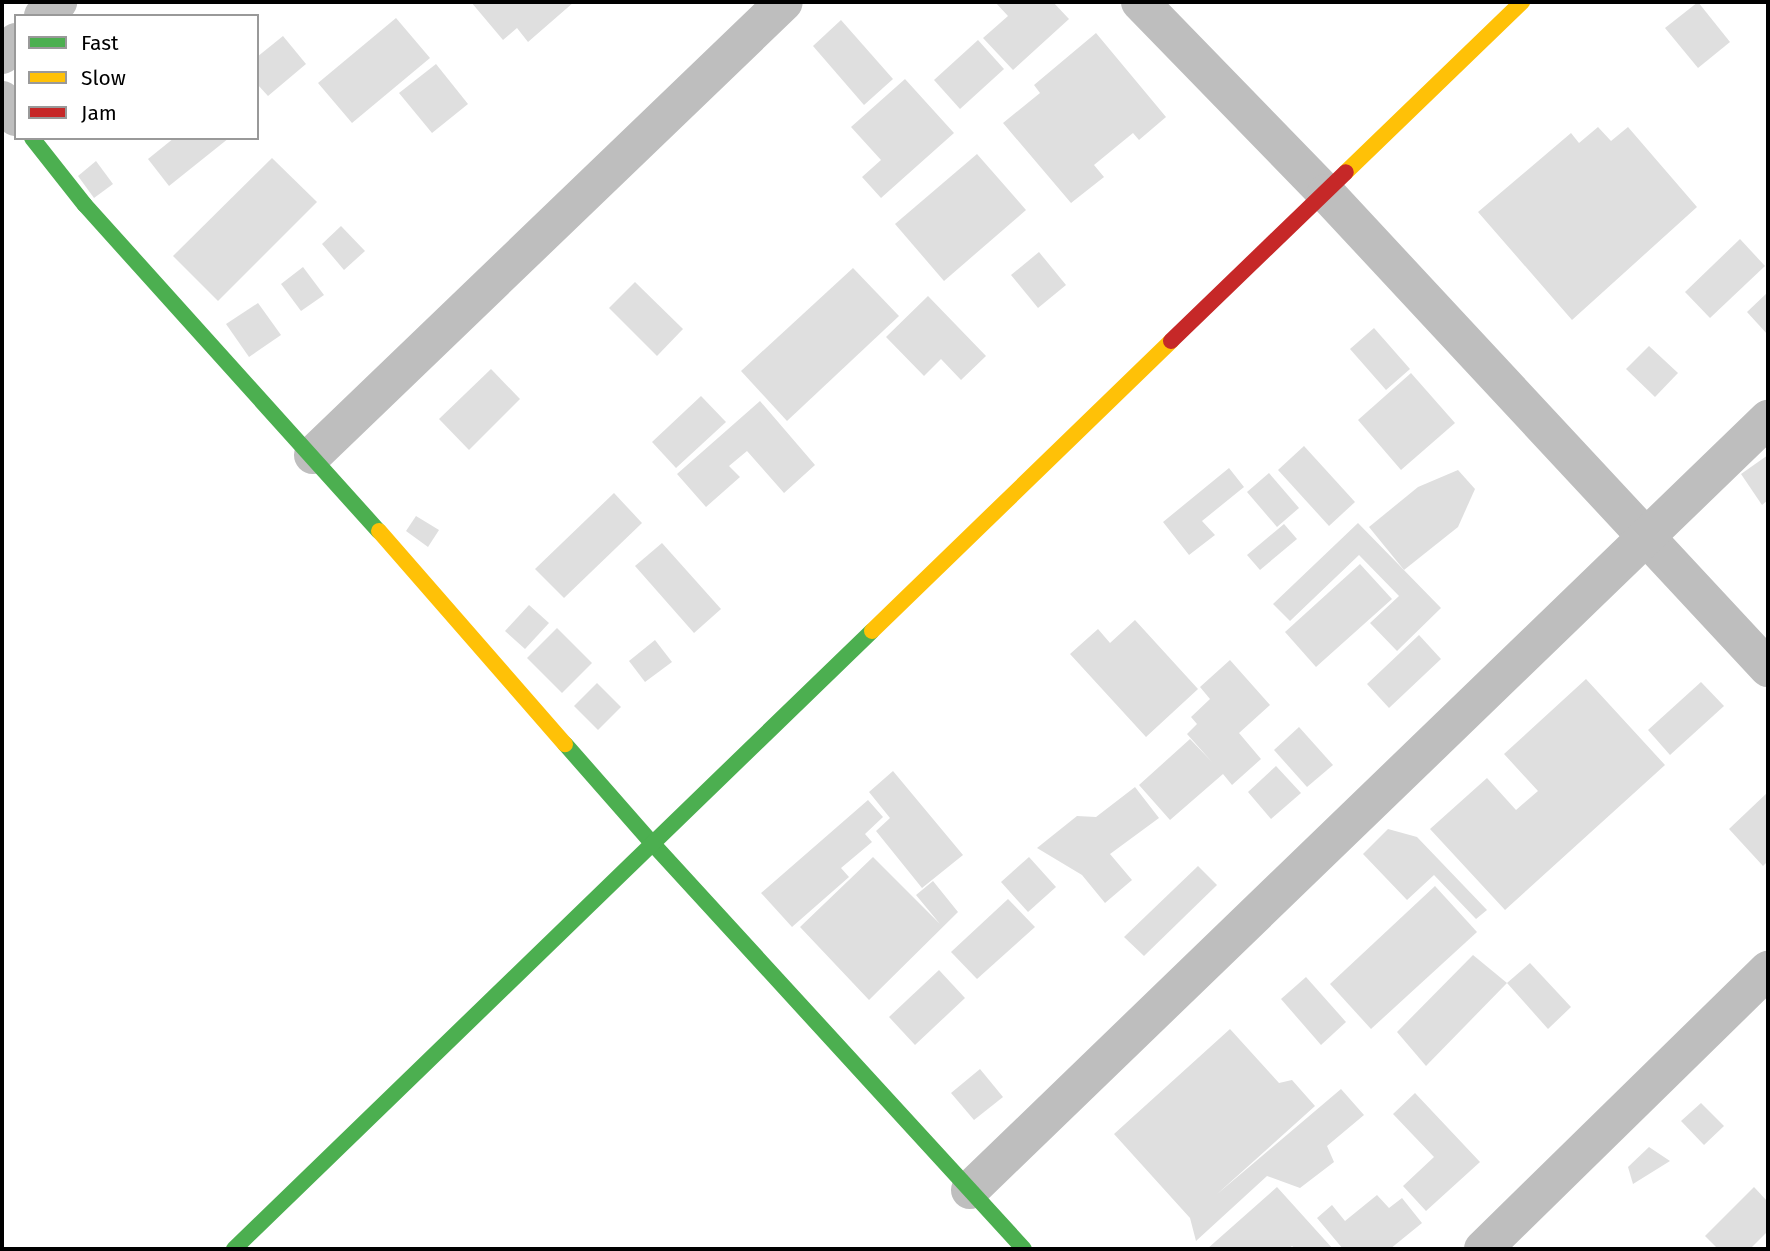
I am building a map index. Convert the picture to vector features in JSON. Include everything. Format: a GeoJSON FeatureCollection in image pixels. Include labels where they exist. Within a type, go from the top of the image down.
{"type":"FeatureCollection","features":[{"type":"Feature","properties":{"kind":"street"},"geometry":{"type":"LineString","coordinates":[[45,14],[58,2]]}},
{"type":"Feature","properties":{"kind":"street"},"geometry":{"type":"LineString","coordinates":[[313,455],[784,2]]}},
{"type":"Feature","properties":{"kind":"street"},"geometry":{"type":"LineString","coordinates":[[1140,2],[1326,193],[1644,538],[1768,668]]}},
{"type":"Feature","properties":{"kind":"street"},"geometry":{"type":"LineString","coordinates":[[234,1249],[1522,2]]}},
{"type":"Feature","properties":{"kind":"street"},"geometry":{"type":"LineString","coordinates":[[2,100],[14,115]]}},
{"type":"Feature","properties":{"kind":"street"},"geometry":{"type":"LineString","coordinates":[[34,140],[85,205],[313,455],[653,844],[1024,1249]]}},
{"type":"Feature","properties":{"kind":"street"},"geometry":{"type":"LineString","coordinates":[[970,1191],[1768,419]]}},
{"type":"Feature","properties":{"kind":"street"},"geometry":{"type":"LineString","coordinates":[[1483,1249],[1768,970]]}},
{"type":"Feature","properties":{"kind":"building"},"geometry":{"type":"Polygon","coordinates":[[[471,2],[574,2],[528,42],[517,28],[503,40],[471,2]]]}},
{"type":"Feature","properties":{"kind":"building"},"geometry":{"type":"Polygon","coordinates":[[[995,2],[1053,2],[1069,19],[1013,70],[983,38],[1008,16],[995,2]]]}},
{"type":"Feature","properties":{"kind":"building"},"geometry":{"type":"Polygon","coordinates":[[[1698,2],[1730,42],[1698,68],[1665,28],[1698,2]]]}},
{"type":"Feature","properties":{"kind":"building"},"geometry":{"type":"Polygon","coordinates":[[[396,18],[430,58],[352,123],[318,83],[396,18]]]}},
{"type":"Feature","properties":{"kind":"building"},"geometry":{"type":"Polygon","coordinates":[[[841,20],[893,79],[864,105],[813,46],[841,20]]]}},
{"type":"Feature","properties":{"kind":"building"},"geometry":{"type":"Polygon","coordinates":[[[1096,33],[1166,117],[1139,140],[1133,133],[1094,165],[1104,177],[1071,203],[1003,123],[1040,93],[1034,85],[1096,33]]]}},
{"type":"Feature","properties":{"kind":"building"},"geometry":{"type":"Polygon","coordinates":[[[283,36],[306,64],[268,96],[259,86],[259,55],[283,36]]]}},
{"type":"Feature","properties":{"kind":"building"},"geometry":{"type":"Polygon","coordinates":[[[978,40],[1004,69],[960,109],[934,80],[978,40]]]}},
{"type":"Feature","properties":{"kind":"building"},"geometry":{"type":"Polygon","coordinates":[[[436,64],[468,104],[432,133],[399,93],[436,64]]]}},
{"type":"Feature","properties":{"kind":"building"},"geometry":{"type":"Polygon","coordinates":[[[905,79],[954,133],[881,198],[862,177],[881,160],[851,127],[905,79]]]}},
{"type":"Feature","properties":{"kind":"building"},"geometry":{"type":"Polygon","coordinates":[[[1598,127],[1611,141],[1628,127],[1697,207],[1572,320],[1478,212],[1571,133],[1579,143],[1598,127]]]}},
{"type":"Feature","properties":{"kind":"building"},"geometry":{"type":"Polygon","coordinates":[[[172,140],[226,140],[169,186],[148,159],[172,140]]]}},
{"type":"Feature","properties":{"kind":"building"},"geometry":{"type":"Polygon","coordinates":[[[977,154],[1026,210],[944,281],[895,224],[977,154]]]}},
{"type":"Feature","properties":{"kind":"building"},"geometry":{"type":"Polygon","coordinates":[[[272,158],[317,202],[218,301],[173,256],[272,158]]]}},
{"type":"Feature","properties":{"kind":"building"},"geometry":{"type":"Polygon","coordinates":[[[96,161],[113,184],[94,198],[78,176],[96,161]]]}},
{"type":"Feature","properties":{"kind":"building"},"geometry":{"type":"Polygon","coordinates":[[[341,226],[365,251],[344,270],[322,244],[341,226]]]}},
{"type":"Feature","properties":{"kind":"building"},"geometry":{"type":"Polygon","coordinates":[[[1740,239],[1765,266],[1710,318],[1685,292],[1740,239]]]}},
{"type":"Feature","properties":{"kind":"building"},"geometry":{"type":"Polygon","coordinates":[[[1039,252],[1066,285],[1038,308],[1011,275],[1039,252]]]}},
{"type":"Feature","properties":{"kind":"building"},"geometry":{"type":"Polygon","coordinates":[[[303,267],[324,295],[301,311],[281,284],[303,267]]]}},
{"type":"Feature","properties":{"kind":"building"},"geometry":{"type":"Polygon","coordinates":[[[853,268],[899,316],[787,421],[741,371],[853,268]]]}},
{"type":"Feature","properties":{"kind":"building"},"geometry":{"type":"Polygon","coordinates":[[[635,282],[683,329],[657,356],[609,308],[635,282]]]}},
{"type":"Feature","properties":{"kind":"building"},"geometry":{"type":"Polygon","coordinates":[[[1768,292],[1768,335],[1747,312],[1768,292]]]}},
{"type":"Feature","properties":{"kind":"building"},"geometry":{"type":"Polygon","coordinates":[[[928,296],[986,356],[961,380],[941,359],[924,376],[886,337],[928,296]]]}},
{"type":"Feature","properties":{"kind":"building"},"geometry":{"type":"Polygon","coordinates":[[[258,303],[281,335],[249,357],[226,324],[258,303]]]}},
{"type":"Feature","properties":{"kind":"building"},"geometry":{"type":"Polygon","coordinates":[[[1374,328],[1410,369],[1386,390],[1350,349],[1374,328]]]}},
{"type":"Feature","properties":{"kind":"building"},"geometry":{"type":"Polygon","coordinates":[[[1649,346],[1678,373],[1655,397],[1626,369],[1649,346]]]}},
{"type":"Feature","properties":{"kind":"building"},"geometry":{"type":"Polygon","coordinates":[[[491,369],[520,399],[469,450],[439,419],[491,369]]]}},
{"type":"Feature","properties":{"kind":"building"},"geometry":{"type":"Polygon","coordinates":[[[1411,373],[1455,423],[1401,470],[1358,420],[1411,373]]]}},
{"type":"Feature","properties":{"kind":"building"},"geometry":{"type":"Polygon","coordinates":[[[701,396],[726,422],[676,468],[652,442],[701,396]]]}},
{"type":"Feature","properties":{"kind":"building"},"geometry":{"type":"Polygon","coordinates":[[[760,401],[815,465],[784,493],[747,451],[729,466],[740,477],[706,507],[677,474],[760,401]]]}},
{"type":"Feature","properties":{"kind":"building"},"geometry":{"type":"Polygon","coordinates":[[[1304,446],[1355,502],[1329,526],[1278,470],[1304,446]]]}},
{"type":"Feature","properties":{"kind":"building"},"geometry":{"type":"Polygon","coordinates":[[[1768,455],[1768,500],[1762,505],[1741,474],[1768,455]]]}},
{"type":"Feature","properties":{"kind":"building"},"geometry":{"type":"Polygon","coordinates":[[[1229,468],[1244,487],[1202,521],[1215,535],[1189,555],[1163,522],[1229,468]]]}},
{"type":"Feature","properties":{"kind":"building"},"geometry":{"type":"Polygon","coordinates":[[[1458,470],[1475,489],[1458,527],[1404,570],[1369,527],[1418,487],[1458,470]]]}},
{"type":"Feature","properties":{"kind":"building"},"geometry":{"type":"Polygon","coordinates":[[[1269,473],[1299,508],[1277,527],[1247,492],[1269,473]]]}},
{"type":"Feature","properties":{"kind":"building"},"geometry":{"type":"Polygon","coordinates":[[[614,493],[642,523],[564,598],[535,569],[614,493]]]}},
{"type":"Feature","properties":{"kind":"building"},"geometry":{"type":"Polygon","coordinates":[[[416,516],[439,530],[428,547],[406,531],[416,516]]]}},
{"type":"Feature","properties":{"kind":"building"},"geometry":{"type":"Polygon","coordinates":[[[1358,523],[1441,608],[1397,651],[1370,623],[1399,596],[1359,555],[1290,621],[1273,604],[1358,523]]]}},
{"type":"Feature","properties":{"kind":"building"},"geometry":{"type":"Polygon","coordinates":[[[1284,524],[1297,539],[1260,570],[1247,555],[1284,524]]]}},
{"type":"Feature","properties":{"kind":"building"},"geometry":{"type":"Polygon","coordinates":[[[662,543],[721,609],[694,633],[635,566],[662,543]]]}},
{"type":"Feature","properties":{"kind":"building"},"geometry":{"type":"Polygon","coordinates":[[[1360,564],[1392,599],[1316,667],[1285,632],[1360,564]]]}},
{"type":"Feature","properties":{"kind":"building"},"geometry":{"type":"Polygon","coordinates":[[[529,605],[549,623],[525,649],[505,631],[529,605]]]}},
{"type":"Feature","properties":{"kind":"building"},"geometry":{"type":"Polygon","coordinates":[[[1135,620],[1198,689],[1146,737],[1070,654],[1098,629],[1110,643],[1135,620]]]}},
{"type":"Feature","properties":{"kind":"building"},"geometry":{"type":"Polygon","coordinates":[[[557,628],[592,663],[562,693],[527,658],[557,628]]]}},
{"type":"Feature","properties":{"kind":"building"},"geometry":{"type":"Polygon","coordinates":[[[1419,635],[1441,659],[1389,708],[1367,684],[1419,635]]]}},
{"type":"Feature","properties":{"kind":"building"},"geometry":{"type":"Polygon","coordinates":[[[655,640],[672,662],[645,682],[629,661],[655,640]]]}},
{"type":"Feature","properties":{"kind":"building"},"geometry":{"type":"Polygon","coordinates":[[[1230,660],[1270,705],[1239,733],[1261,759],[1232,785],[1223,774],[1170,820],[1139,785],[1190,739],[1212,762],[1187,734],[1197,724],[1191,717],[1210,699],[1200,687],[1230,660]]]}},
{"type":"Feature","properties":{"kind":"building"},"geometry":{"type":"Polygon","coordinates":[[[1586,679],[1665,765],[1505,910],[1430,829],[1487,778],[1516,810],[1538,791],[1504,754],[1586,679]]]}},
{"type":"Feature","properties":{"kind":"building"},"geometry":{"type":"Polygon","coordinates":[[[1701,682],[1724,706],[1670,755],[1648,730],[1701,682]]]}},
{"type":"Feature","properties":{"kind":"building"},"geometry":{"type":"Polygon","coordinates":[[[597,683],[621,707],[598,730],[574,706],[597,683]]]}},
{"type":"Feature","properties":{"kind":"building"},"geometry":{"type":"Polygon","coordinates":[[[1299,727],[1333,765],[1307,787],[1274,750],[1299,727]]]}},
{"type":"Feature","properties":{"kind":"building"},"geometry":{"type":"Polygon","coordinates":[[[1276,766],[1301,793],[1271,819],[1248,792],[1276,766]]]}},
{"type":"Feature","properties":{"kind":"building"},"geometry":{"type":"Polygon","coordinates":[[[893,771],[963,855],[922,888],[876,831],[890,818],[869,792],[893,771]]]}},
{"type":"Feature","properties":{"kind":"building"},"geometry":{"type":"Polygon","coordinates":[[[1135,787],[1159,818],[1110,854],[1132,880],[1105,903],[1082,875],[1037,848],[1077,816],[1096,817],[1135,787]]]}},
{"type":"Feature","properties":{"kind":"building"},"geometry":{"type":"Polygon","coordinates":[[[1768,792],[1768,861],[1763,866],[1729,829],[1768,792]]]}},
{"type":"Feature","properties":{"kind":"building"},"geometry":{"type":"Polygon","coordinates":[[[868,800],[883,817],[865,834],[872,842],[841,868],[849,877],[792,927],[761,893],[868,800]]]}},
{"type":"Feature","properties":{"kind":"building"},"geometry":{"type":"Polygon","coordinates":[[[1388,829],[1417,837],[1487,910],[1476,919],[1434,875],[1407,900],[1363,854],[1388,829]]]}},
{"type":"Feature","properties":{"kind":"building"},"geometry":{"type":"Polygon","coordinates":[[[873,857],[940,924],[916,895],[933,881],[958,912],[869,1000],[800,927],[873,857]]]}},
{"type":"Feature","properties":{"kind":"building"},"geometry":{"type":"Polygon","coordinates":[[[1029,857],[1056,887],[1028,912],[1001,882],[1029,857]]]}},
{"type":"Feature","properties":{"kind":"building"},"geometry":{"type":"Polygon","coordinates":[[[1198,866],[1217,885],[1144,956],[1124,937],[1198,866]]]}},
{"type":"Feature","properties":{"kind":"building"},"geometry":{"type":"Polygon","coordinates":[[[1435,886],[1477,932],[1371,1029],[1330,984],[1435,886]]]}},
{"type":"Feature","properties":{"kind":"building"},"geometry":{"type":"Polygon","coordinates":[[[1008,899],[1035,927],[977,979],[951,952],[1008,899]]]}},
{"type":"Feature","properties":{"kind":"building"},"geometry":{"type":"Polygon","coordinates":[[[1473,955],[1507,983],[1426,1066],[1397,1032],[1473,955]]]}},
{"type":"Feature","properties":{"kind":"building"},"geometry":{"type":"Polygon","coordinates":[[[1530,963],[1571,1007],[1548,1029],[1507,983],[1530,963]]]}},
{"type":"Feature","properties":{"kind":"building"},"geometry":{"type":"Polygon","coordinates":[[[939,970],[965,998],[915,1045],[889,1017],[939,970]]]}},
{"type":"Feature","properties":{"kind":"building"},"geometry":{"type":"Polygon","coordinates":[[[1306,977],[1346,1022],[1321,1045],[1281,999],[1306,977]]]}},
{"type":"Feature","properties":{"kind":"building"},"geometry":{"type":"Polygon","coordinates":[[[1230,1029],[1279,1083],[1292,1080],[1315,1106],[1216,1195],[1341,1089],[1364,1115],[1327,1146],[1334,1162],[1300,1188],[1267,1176],[1196,1241],[1190,1218],[1114,1134],[1230,1029]]]}},
{"type":"Feature","properties":{"kind":"building"},"geometry":{"type":"Polygon","coordinates":[[[980,1069],[1003,1097],[974,1120],[951,1093],[980,1069]]]}},
{"type":"Feature","properties":{"kind":"building"},"geometry":{"type":"Polygon","coordinates":[[[1415,1093],[1480,1162],[1426,1211],[1403,1186],[1434,1157],[1393,1114],[1415,1093]]]}},
{"type":"Feature","properties":{"kind":"building"},"geometry":{"type":"Polygon","coordinates":[[[1701,1103],[1724,1126],[1704,1145],[1681,1121],[1701,1103]]]}},
{"type":"Feature","properties":{"kind":"building"},"geometry":{"type":"Polygon","coordinates":[[[1649,1147],[1670,1161],[1633,1184],[1628,1167],[1649,1147]]]}},
{"type":"Feature","properties":{"kind":"building"},"geometry":{"type":"Polygon","coordinates":[[[1277,1187],[1333,1249],[1295,1249],[1292,1246],[1289,1249],[1207,1249],[1277,1187]]]}},
{"type":"Feature","properties":{"kind":"building"},"geometry":{"type":"Polygon","coordinates":[[[1754,1187],[1768,1202],[1768,1231],[1750,1249],[1718,1249],[1705,1236],[1754,1187]]]}},
{"type":"Feature","properties":{"kind":"building"},"geometry":{"type":"Polygon","coordinates":[[[1377,1195],[1389,1208],[1402,1198],[1422,1223],[1390,1249],[1343,1249],[1317,1218],[1332,1205],[1345,1221],[1377,1195]]]}},
{"type":"Feature","properties":{"kind":"traffic: fast"},"geometry":{"type":"LineString","coordinates":[[34,140],[85,205],[379,531]]}},
{"type":"Feature","properties":{"kind":"traffic: fast"},"geometry":{"type":"LineString","coordinates":[[234,1249],[872,631]]}},
{"type":"Feature","properties":{"kind":"traffic: fast"},"geometry":{"type":"LineString","coordinates":[[565,744],[653,844],[1024,1249]]}},
{"type":"Feature","properties":{"kind":"traffic: slow"},"geometry":{"type":"LineString","coordinates":[[1346,172],[1522,2]]}},
{"type":"Feature","properties":{"kind":"traffic: slow"},"geometry":{"type":"LineString","coordinates":[[872,631],[1171,341]]}},
{"type":"Feature","properties":{"kind":"traffic: slow"},"geometry":{"type":"LineString","coordinates":[[379,531],[565,744]]}},
{"type":"Feature","properties":{"kind":"traffic: jam"},"geometry":{"type":"LineString","coordinates":[[1171,341],[1346,172]]}}]}
